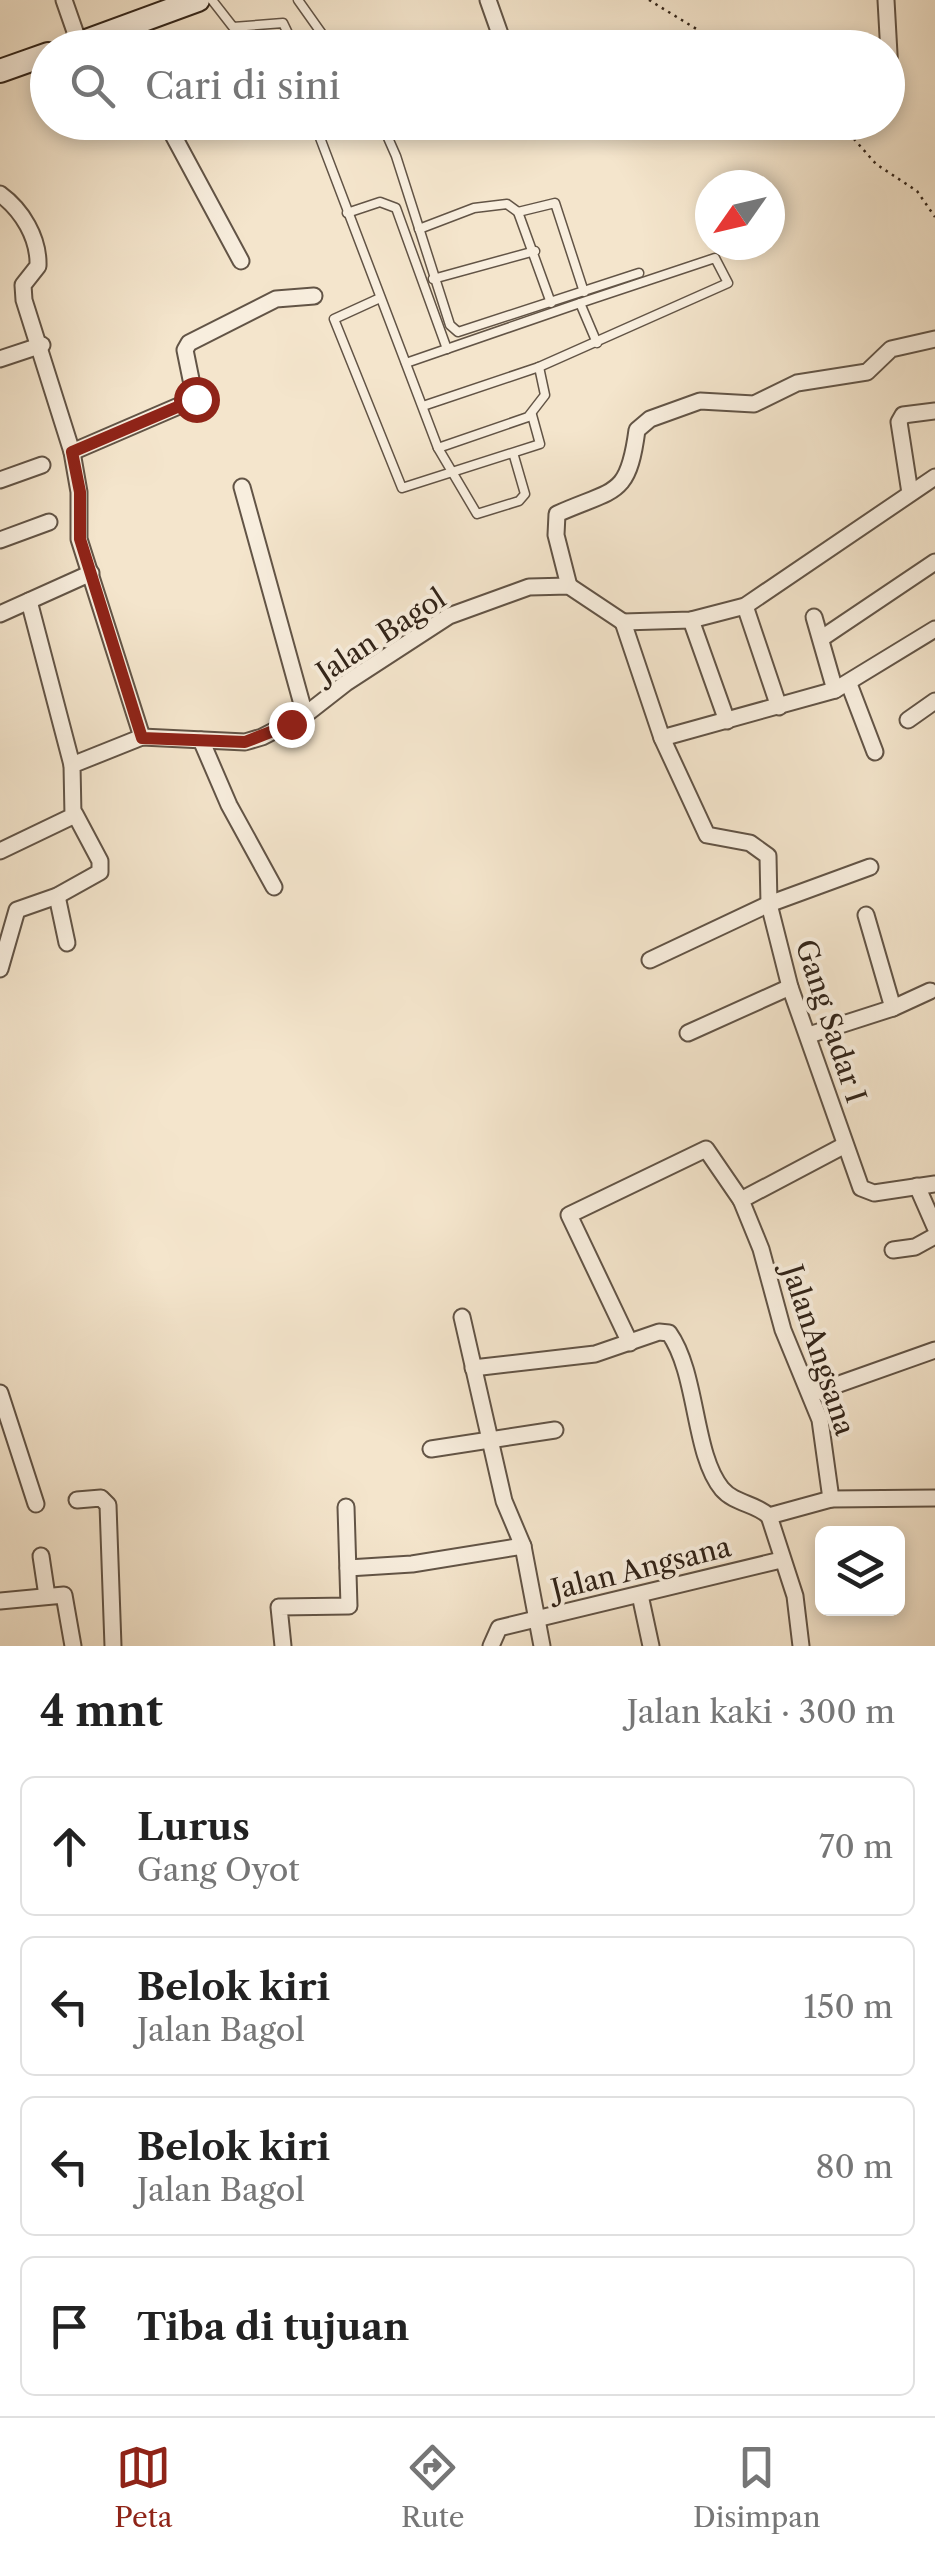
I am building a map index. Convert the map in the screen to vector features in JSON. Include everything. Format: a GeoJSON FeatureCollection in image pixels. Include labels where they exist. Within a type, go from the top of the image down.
{"type":"FeatureCollection","features":[{"type":"Feature","properties":{"kind":"main road"},"geometry":{"type":"LineString","coordinates":[[128,30],[149,9],[198,0]]}},
{"type":"Feature","properties":{"kind":"main road"},"geometry":{"type":"LineString","coordinates":[[0,71],[30,61]]}},
{"type":"Feature","properties":{"kind":"street"},"geometry":{"type":"LineString","coordinates":[[64,0],[70,30]]}},
{"type":"Feature","properties":{"kind":"street"},"geometry":{"type":"LineString","coordinates":[[488,0],[499,30]]}},
{"type":"Feature","properties":{"kind":"street"},"geometry":{"type":"LineString","coordinates":[[886,0],[888,30]]}},
{"type":"Feature","properties":{"kind":"street"},"geometry":{"type":"LineString","coordinates":[[176,140],[242,261]]}},
{"type":"Feature","properties":{"kind":"street"},"geometry":{"type":"LineString","coordinates":[[0,194],[22,215],[38,252],[38,266],[23,292],[72,452],[80,492],[78,531],[142,738],[72,766]]}},
{"type":"Feature","properties":{"kind":"street"},"geometry":{"type":"LineString","coordinates":[[72,452],[196,399],[185,350],[189,343],[276,299],[314,296]]}},
{"type":"Feature","properties":{"kind":"street"},"geometry":{"type":"LineString","coordinates":[[935,339],[891,348],[867,372],[797,382],[754,404],[700,401],[650,419],[637,430],[631,472],[622,484],[557,514],[556,535],[569,586],[622,622],[691,620],[745,606],[935,477]]}},
{"type":"Feature","properties":{"kind":"street"},"geometry":{"type":"LineString","coordinates":[[0,359],[42,345]]}},
{"type":"Feature","properties":{"kind":"street"},"geometry":{"type":"LineString","coordinates":[[910,492],[898,422],[903,415],[935,411]]}},
{"type":"Feature","properties":{"kind":"street"},"geometry":{"type":"LineString","coordinates":[[0,480],[42,465]]}},
{"type":"Feature","properties":{"kind":"street"},"geometry":{"type":"LineString","coordinates":[[242,486],[306,716]]}},
{"type":"Feature","properties":{"kind":"street"},"geometry":{"type":"LineString","coordinates":[[0,540],[50,522]]}},
{"type":"Feature","properties":{"kind":"street"},"geometry":{"type":"LineString","coordinates":[[822,638],[935,562]]}},
{"type":"Feature","properties":{"kind":"street"},"geometry":{"type":"LineString","coordinates":[[0,614],[91,573]]}},
{"type":"Feature","properties":{"kind":"street","name":"Jalan Bagol"},"geometry":{"type":"LineString","coordinates":[[142,738],[245,742],[306,716],[346,683],[449,616],[528,587],[569,586]]}},
{"type":"Feature","properties":{"kind":"street"},"geometry":{"type":"LineString","coordinates":[[0,968],[16,913],[96,876],[101,867],[74,814],[72,766],[29,601]]}},
{"type":"Feature","properties":{"kind":"street"},"geometry":{"type":"LineString","coordinates":[[745,606],[780,707]]}},
{"type":"Feature","properties":{"kind":"street"},"geometry":{"type":"LineString","coordinates":[[814,617],[874,752]]}},
{"type":"Feature","properties":{"kind":"street"},"geometry":{"type":"LineString","coordinates":[[691,620],[727,721]]}},
{"type":"Feature","properties":{"kind":"street"},"geometry":{"type":"LineString","coordinates":[[622,622],[662,738],[842,687],[935,628]]}},
{"type":"Feature","properties":{"kind":"street"},"geometry":{"type":"LineString","coordinates":[[908,720],[935,701]]}},
{"type":"Feature","properties":{"kind":"street","name":"Gang Sadar I"},"geometry":{"type":"LineString","coordinates":[[662,738],[705,830],[764,850],[771,867],[769,904],[790,986],[866,1193],[935,1184]]}},
{"type":"Feature","properties":{"kind":"street"},"geometry":{"type":"LineString","coordinates":[[202,740],[229,805],[274,888]]}},
{"type":"Feature","properties":{"kind":"street"},"geometry":{"type":"LineString","coordinates":[[0,851],[74,814]]}},
{"type":"Feature","properties":{"kind":"street"},"geometry":{"type":"LineString","coordinates":[[650,960],[769,904],[870,867]]}},
{"type":"Feature","properties":{"kind":"street"},"geometry":{"type":"LineString","coordinates":[[58,896],[67,942]]}},
{"type":"Feature","properties":{"kind":"street"},"geometry":{"type":"LineString","coordinates":[[866,915],[893,1008]]}},
{"type":"Feature","properties":{"kind":"street"},"geometry":{"type":"LineString","coordinates":[[688,1033],[790,986]]}},
{"type":"Feature","properties":{"kind":"street"},"geometry":{"type":"LineString","coordinates":[[809,1035],[930,992]]}},
{"type":"Feature","properties":{"kind":"street"},"geometry":{"type":"LineString","coordinates":[[741,1200],[846,1146]]}},
{"type":"Feature","properties":{"kind":"street","name":"JalanAngsana"},"geometry":{"type":"LineString","coordinates":[[630,1343],[568,1215],[706,1149],[741,1200],[761,1249],[783,1330],[825,1438],[831,1500]]}},
{"type":"Feature","properties":{"kind":"street"},"geometry":{"type":"LineString","coordinates":[[917,1186],[935,1227]]}},
{"type":"Feature","properties":{"kind":"street"},"geometry":{"type":"LineString","coordinates":[[893,1250],[915,1247],[935,1236]]}},
{"type":"Feature","properties":{"kind":"street"},"geometry":{"type":"LineString","coordinates":[[462,1317],[504,1500],[523,1546],[539,1619],[500,1628],[491,1646]]}},
{"type":"Feature","properties":{"kind":"street"},"geometry":{"type":"LineString","coordinates":[[474,1368],[594,1354],[659,1332],[669,1333],[683,1364],[716,1479],[728,1495],[760,1508],[769,1516],[799,1611],[801,1646]]}},
{"type":"Feature","properties":{"kind":"street"},"geometry":{"type":"LineString","coordinates":[[811,1394],[935,1350]]}},
{"type":"Feature","properties":{"kind":"street"},"geometry":{"type":"LineString","coordinates":[[0,1393],[36,1504]]}},
{"type":"Feature","properties":{"kind":"street"},"geometry":{"type":"LineString","coordinates":[[431,1449],[555,1430]]}},
{"type":"Feature","properties":{"kind":"street"},"geometry":{"type":"LineString","coordinates":[[78,1500],[101,1498],[108,1505],[112,1646]]}},
{"type":"Feature","properties":{"kind":"street"},"geometry":{"type":"LineString","coordinates":[[769,1516],[831,1500],[935,1498]]}},
{"type":"Feature","properties":{"kind":"street"},"geometry":{"type":"LineString","coordinates":[[283,1646],[278,1608],[349,1606],[346,1507]]}},
{"type":"Feature","properties":{"kind":"street"},"geometry":{"type":"LineString","coordinates":[[348,1568],[412,1564],[523,1546]]}},
{"type":"Feature","properties":{"kind":"street"},"geometry":{"type":"LineString","coordinates":[[41,1556],[47,1596]]}},
{"type":"Feature","properties":{"kind":"street","name":"Jalan Angsana"},"geometry":{"type":"LineString","coordinates":[[542,1646],[539,1619],[781,1560]]}},
{"type":"Feature","properties":{"kind":"street"},"geometry":{"type":"LineString","coordinates":[[0,1602],[64,1595],[73,1646]]}},
{"type":"Feature","properties":{"kind":"street"},"geometry":{"type":"LineString","coordinates":[[640,1595],[652,1646]]}},
{"type":"Feature","properties":{"kind":"lane"},"geometry":{"type":"LineString","coordinates":[[212,0],[232,27],[283,23],[286,30]]}},
{"type":"Feature","properties":{"kind":"lane"},"geometry":{"type":"LineString","coordinates":[[298,0],[319,30]]}},
{"type":"Feature","properties":{"kind":"lane"},"geometry":{"type":"LineString","coordinates":[[321,140],[438,448],[470,509],[484,515],[519,501],[524,494],[514,456]]}},
{"type":"Feature","properties":{"kind":"lane"},"geometry":{"type":"LineString","coordinates":[[387,140],[433,279],[450,325],[458,332],[638,273]]}},
{"type":"Feature","properties":{"kind":"lane"},"geometry":{"type":"LineString","coordinates":[[347,213],[380,202],[396,208],[447,348]]}},
{"type":"Feature","properties":{"kind":"lane"},"geometry":{"type":"LineString","coordinates":[[518,212],[556,203],[584,292]]}},
{"type":"Feature","properties":{"kind":"lane"},"geometry":{"type":"LineString","coordinates":[[419,229],[474,208],[506,204],[518,212],[551,303]]}},
{"type":"Feature","properties":{"kind":"lane"},"geometry":{"type":"LineString","coordinates":[[433,279],[535,251]]}},
{"type":"Feature","properties":{"kind":"lane"},"geometry":{"type":"LineString","coordinates":[[406,363],[705,260],[715,258],[720,265],[725,288],[539,367],[423,406]]}},
{"type":"Feature","properties":{"kind":"lane"},"geometry":{"type":"LineString","coordinates":[[380,298],[334,319],[398,484],[405,488],[514,456],[540,444],[532,415]]}},
{"type":"Feature","properties":{"kind":"lane"},"geometry":{"type":"LineString","coordinates":[[580,303],[597,343]]}},
{"type":"Feature","properties":{"kind":"lane"},"geometry":{"type":"LineString","coordinates":[[438,448],[532,415],[544,399],[539,367]]}},
{"type":"Feature","properties":{"kind":"path"},"geometry":{"type":"LineString","coordinates":[[650,0],[698,30]]}},
{"type":"Feature","properties":{"kind":"path"},"geometry":{"type":"LineString","coordinates":[[855,140],[876,164],[918,191],[935,217]]}},
{"type":"Feature","properties":{"kind":"route"},"geometry":{"type":"LineString","coordinates":[[196,399],[72,452],[80,492],[80,539],[142,738],[245,742],[291,724]]}}]}
